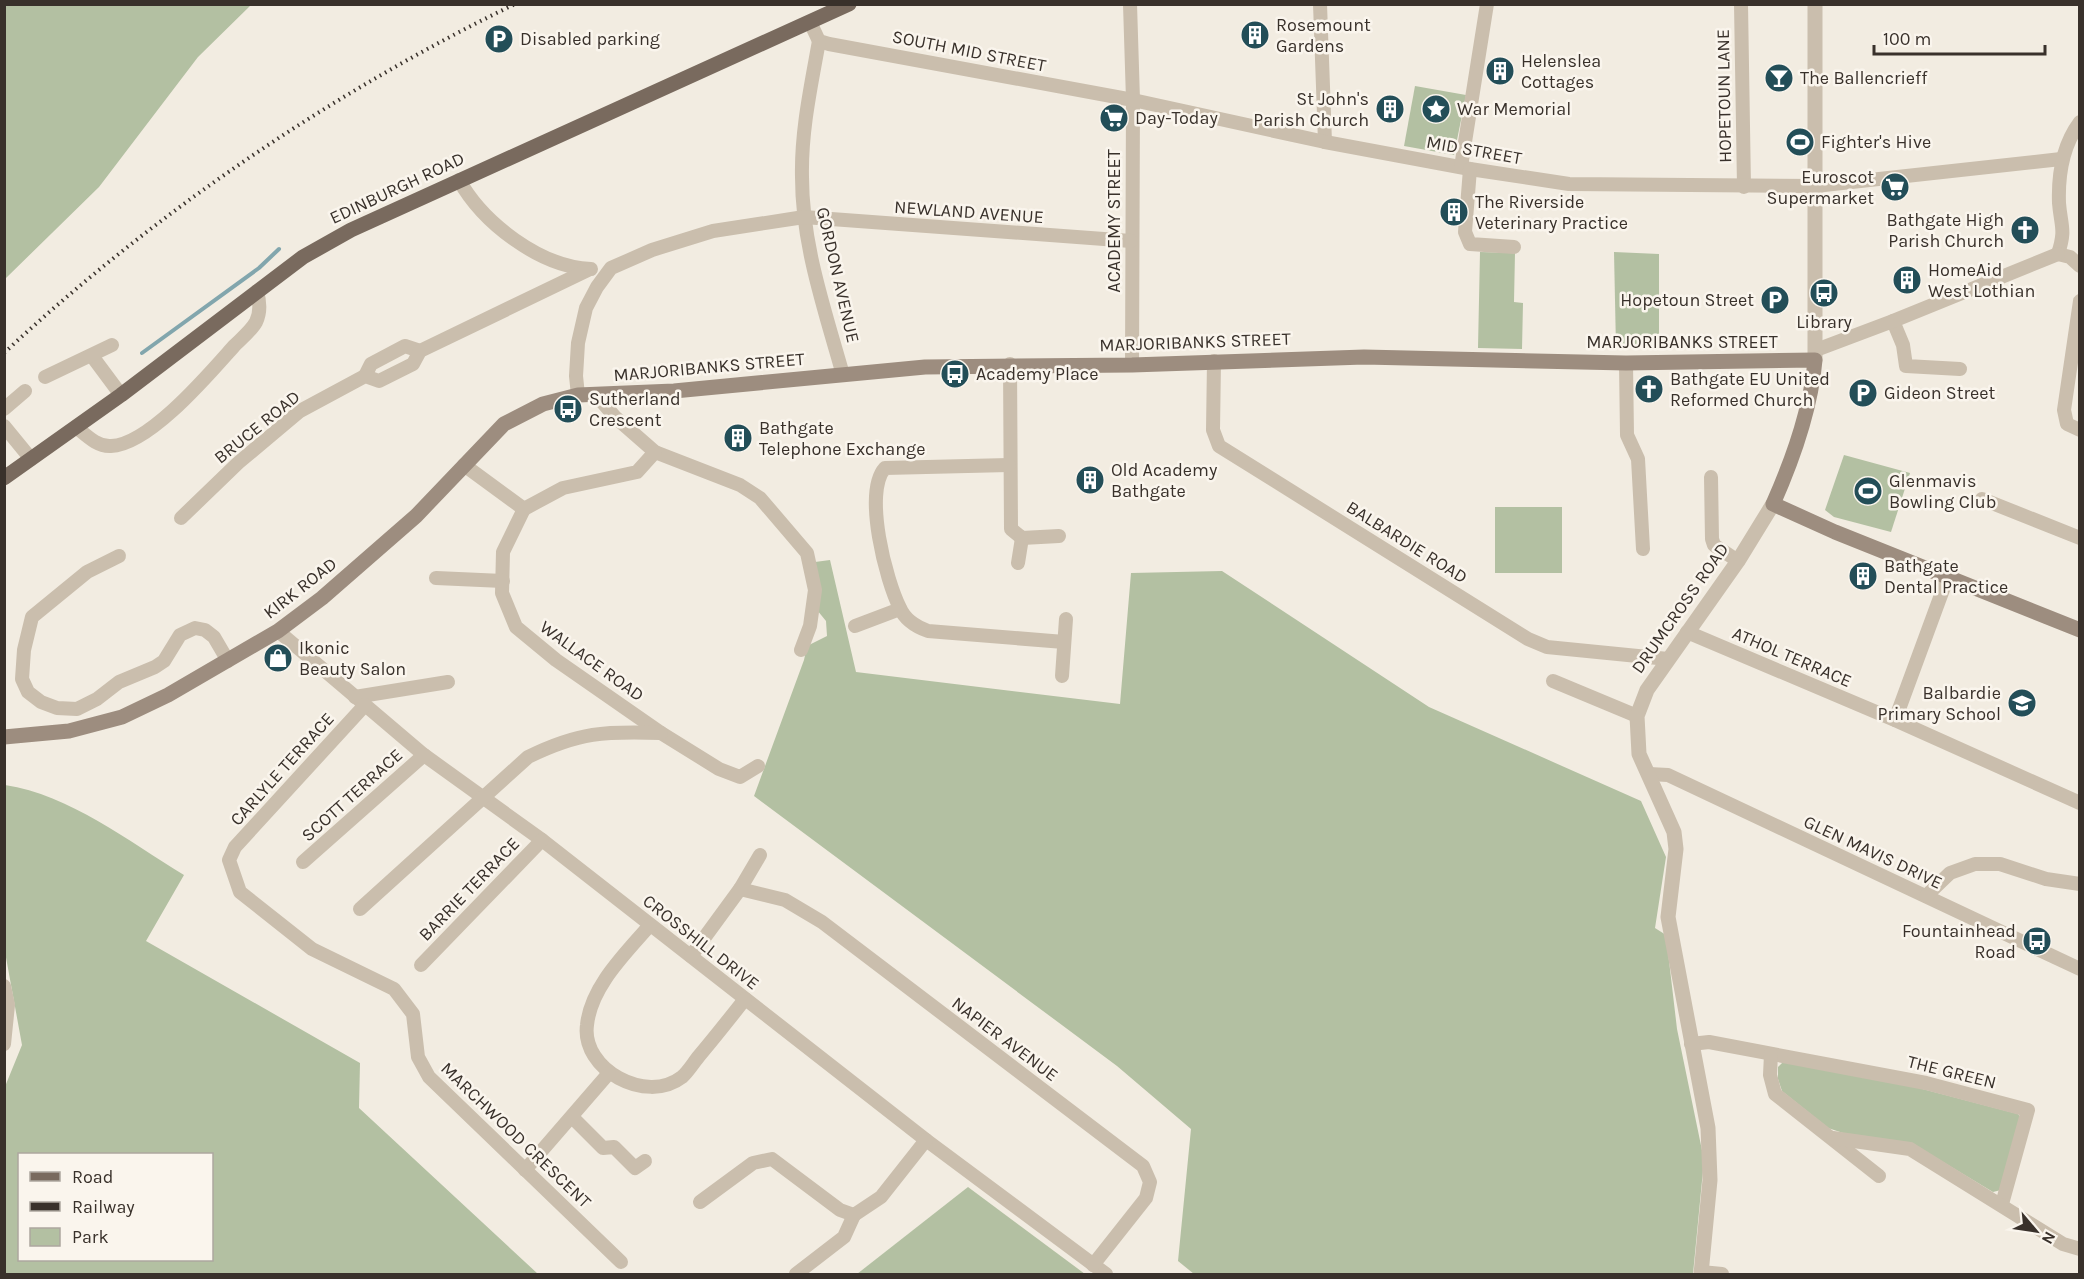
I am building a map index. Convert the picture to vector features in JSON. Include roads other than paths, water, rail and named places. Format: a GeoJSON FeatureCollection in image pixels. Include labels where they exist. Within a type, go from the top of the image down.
{"type":"FeatureCollection","features":[{"type":"Feature","properties":{"kind":"main road","name":"EDINBURGH ROAD"},"geometry":{"type":"LineString","coordinates":[[4,478],[121,395],[303,257],[351,230],[849,4]]}},
{"type":"Feature","properties":{"kind":"main road","name":"MARJORIBANKS STREET"},"geometry":{"type":"LineString","coordinates":[[578,395],[597,396],[925,367],[1010,364],[1132,365],[1364,357],[1626,363],[1816,355]]}},
{"type":"Feature","properties":{"kind":"main road","name":"DRUMCROSS ROAD"},"geometry":{"type":"LineString","coordinates":[[1773,504],[1803,420],[1814,379],[1816,355]]}},
{"type":"Feature","properties":{"kind":"main road","name":"KIRK ROAD"},"geometry":{"type":"LineString","coordinates":[[4,737],[69,730],[122,717],[168,695],[228,661],[278,631],[322,598],[416,516],[504,423],[543,404],[578,395]]}},
{"type":"Feature","properties":{"kind":"main road"},"geometry":{"type":"LineString","coordinates":[[1773,504],[1833,531],[2079,630]]}},
{"type":"Feature","properties":{"kind":"street","name":"ACADEMY STREET"},"geometry":{"type":"LineString","coordinates":[[1130,4],[1133,100],[1132,365]]}},
{"type":"Feature","properties":{"kind":"street"},"geometry":{"type":"LineString","coordinates":[[1320,4],[1325,142]]}},
{"type":"Feature","properties":{"kind":"street"},"geometry":{"type":"LineString","coordinates":[[1487,4],[1466,168],[1465,232],[1470,244],[1514,247]]}},
{"type":"Feature","properties":{"kind":"street","name":"HOPETOUN LANE"},"geometry":{"type":"LineString","coordinates":[[1741,4],[1744,187]]}},
{"type":"Feature","properties":{"kind":"street"},"geometry":{"type":"LineString","coordinates":[[1815,4],[1816,355],[2058,254],[2070,257],[2079,266]]}},
{"type":"Feature","properties":{"kind":"street"},"geometry":{"type":"LineString","coordinates":[[810,22],[819,40]]}},
{"type":"Feature","properties":{"kind":"street","name":"SOUTH MID STREET"},"geometry":{"type":"LineString","coordinates":[[819,40],[1133,100]]}},
{"type":"Feature","properties":{"kind":"street","name":"GORDON AVENUE"},"geometry":{"type":"LineString","coordinates":[[819,40],[803,141],[804,217],[816,280],[843,375]]}},
{"type":"Feature","properties":{"kind":"street","name":"MID STREET"},"geometry":{"type":"LineString","coordinates":[[1133,100],[1325,142],[1569,184],[1815,186],[2061,159]]}},
{"type":"Feature","properties":{"kind":"street"},"geometry":{"type":"LineString","coordinates":[[2058,254],[2065,234],[2060,203],[2061,159],[2079,122]]}},
{"type":"Feature","properties":{"kind":"street"},"geometry":{"type":"LineString","coordinates":[[459,180],[470,200],[489,220],[514,238],[539,253],[588,270],[611,268],[652,250],[713,231],[804,217]]}},
{"type":"Feature","properties":{"kind":"street","name":"NEWLAND AVENUE"},"geometry":{"type":"LineString","coordinates":[[804,217],[1131,241]]}},
{"type":"Feature","properties":{"kind":"street"},"geometry":{"type":"LineString","coordinates":[[578,395],[576,376],[578,343],[586,308],[597,287],[611,268]]}},
{"type":"Feature","properties":{"kind":"street","name":"BRUCE ROAD"},"geometry":{"type":"LineString","coordinates":[[365,376],[379,381],[413,364],[420,351],[588,270]]}},
{"type":"Feature","properties":{"kind":"street"},"geometry":{"type":"LineString","coordinates":[[76,427],[95,442],[109,447],[127,443],[144,433],[203,381],[255,322],[261,307],[257,291]]}},
{"type":"Feature","properties":{"kind":"street"},"geometry":{"type":"LineString","coordinates":[[2079,302],[2078,328],[2064,410],[2067,424],[2079,430]]}},
{"type":"Feature","properties":{"kind":"street"},"geometry":{"type":"LineString","coordinates":[[1893,321],[1903,345],[1906,366],[1960,369]]}},
{"type":"Feature","properties":{"kind":"street"},"geometry":{"type":"LineString","coordinates":[[45,377],[112,345]]}},
{"type":"Feature","properties":{"kind":"street","name":"BRUCE ROAD"},"geometry":{"type":"LineString","coordinates":[[181,518],[238,463],[300,411],[365,376],[371,364],[405,346],[420,351]]}},
{"type":"Feature","properties":{"kind":"street"},"geometry":{"type":"LineString","coordinates":[[92,356],[121,395]]}},
{"type":"Feature","properties":{"kind":"street","name":"BALBARDIE ROAD"},"geometry":{"type":"LineString","coordinates":[[1214,361],[1213,430],[1219,446],[1528,639],[1547,647],[1668,659]]}},
{"type":"Feature","properties":{"kind":"street"},"geometry":{"type":"LineString","coordinates":[[1626,363],[1627,435],[1638,459],[1643,549]]}},
{"type":"Feature","properties":{"kind":"street"},"geometry":{"type":"LineString","coordinates":[[1010,364],[1011,529],[1022,538],[1059,536]]}},
{"type":"Feature","properties":{"kind":"street"},"geometry":{"type":"LineString","coordinates":[[4,409],[25,391]]}},
{"type":"Feature","properties":{"kind":"street"},"geometry":{"type":"LineString","coordinates":[[597,396],[615,417],[655,452],[740,484],[760,498],[807,553],[815,590],[810,626],[801,650]]}},
{"type":"Feature","properties":{"kind":"street"},"geometry":{"type":"LineString","coordinates":[[4,426],[31,459]]}},
{"type":"Feature","properties":{"kind":"street"},"geometry":{"type":"LineString","coordinates":[[464,465],[524,509],[563,488],[638,472],[655,452]]}},
{"type":"Feature","properties":{"kind":"street"},"geometry":{"type":"LineString","coordinates":[[1009,465],[891,467],[880,474],[877,538],[900,609],[918,627],[928,631],[1064,642]]}},
{"type":"Feature","properties":{"kind":"street"},"geometry":{"type":"LineString","coordinates":[[1711,477],[1712,539],[1714,545],[1738,561]]}},
{"type":"Feature","properties":{"kind":"street"},"geometry":{"type":"LineString","coordinates":[[1982,499],[2079,538]]}},
{"type":"Feature","properties":{"kind":"street","name":"DRUMCROSS ROAD"},"geometry":{"type":"LineString","coordinates":[[1701,1273],[1710,1159],[1708,1128],[1668,917],[1676,849],[1674,832],[1639,754],[1637,716],[1647,690],[1738,561],[1773,504]]}},
{"type":"Feature","properties":{"kind":"street","name":"WALLACE ROAD"},"geometry":{"type":"LineString","coordinates":[[524,509],[503,552],[502,593],[516,627],[556,660],[719,770],[740,777],[758,766]]}},
{"type":"Feature","properties":{"kind":"street"},"geometry":{"type":"LineString","coordinates":[[1018,563],[1022,538]]}},
{"type":"Feature","properties":{"kind":"street"},"geometry":{"type":"LineString","coordinates":[[119,556],[87,572],[32,617],[24,650],[22,680],[28,692],[41,702],[57,708],[77,709],[97,699],[119,682],[164,661],[180,635],[195,628],[205,630],[214,637],[228,661]]}},
{"type":"Feature","properties":{"kind":"street"},"geometry":{"type":"LineString","coordinates":[[1895,720],[1948,576]]}},
{"type":"Feature","properties":{"kind":"street"},"geometry":{"type":"LineString","coordinates":[[436,578],[503,581]]}},
{"type":"Feature","properties":{"kind":"street"},"geometry":{"type":"LineString","coordinates":[[855,626],[900,609]]}},
{"type":"Feature","properties":{"kind":"street"},"geometry":{"type":"LineString","coordinates":[[1062,676],[1066,619]]}},
{"type":"Feature","properties":{"kind":"street","name":"CROSSHILL DRIVE"},"geometry":{"type":"LineString","coordinates":[[278,631],[424,755],[484,796],[542,840],[926,1140],[1106,1275]]}},
{"type":"Feature","properties":{"kind":"street","name":"ATHOL TERRACE"},"geometry":{"type":"LineString","coordinates":[[1687,632],[1895,720],[2079,803]]}},
{"type":"Feature","properties":{"kind":"street"},"geometry":{"type":"LineString","coordinates":[[1553,681],[1637,716]]}},
{"type":"Feature","properties":{"kind":"street"},"geometry":{"type":"LineString","coordinates":[[360,701],[448,682]]}},
{"type":"Feature","properties":{"kind":"street","name":"CARLYLE TERRACE"},"geometry":{"type":"LineString","coordinates":[[229,860],[235,847],[360,701]]}},
{"type":"Feature","properties":{"kind":"street"},"geometry":{"type":"LineString","coordinates":[[360,909],[528,757],[560,741],[608,731],[661,733]]}},
{"type":"Feature","properties":{"kind":"street","name":"SCOTT TERRACE"},"geometry":{"type":"LineString","coordinates":[[303,862],[424,755]]}},
{"type":"Feature","properties":{"kind":"street","name":"GLEN MAVIS DRIVE"},"geometry":{"type":"LineString","coordinates":[[1649,774],[1668,775],[2079,969]]}},
{"type":"Feature","properties":{"kind":"street","name":"BARRIE TERRACE"},"geometry":{"type":"LineString","coordinates":[[421,964],[542,840]]}},
{"type":"Feature","properties":{"kind":"street"},"geometry":{"type":"LineString","coordinates":[[691,956],[740,889],[760,855]]}},
{"type":"Feature","properties":{"kind":"street","name":"MARCHWOOD CRESCENT"},"geometry":{"type":"LineString","coordinates":[[229,860],[240,892],[312,949],[394,989],[413,1014],[418,1057],[429,1077],[621,1262]]}},
{"type":"Feature","properties":{"kind":"street"},"geometry":{"type":"LineString","coordinates":[[1926,896],[1950,873],[1975,864],[2000,864],[2046,879],[2079,884]]}},
{"type":"Feature","properties":{"kind":"street","name":"NAPIER AVENUE"},"geometry":{"type":"LineString","coordinates":[[740,889],[785,900],[822,922],[1143,1166],[1150,1182],[1146,1198],[1093,1265]]}},
{"type":"Feature","properties":{"kind":"street"},"geometry":{"type":"LineString","coordinates":[[650,926],[613,968],[598,993],[586,1025],[590,1049],[609,1073],[635,1086],[660,1086],[681,1078],[745,999]]}},
{"type":"Feature","properties":{"kind":"street"},"geometry":{"type":"LineString","coordinates":[[4,986],[8,1005],[4,1044]]}},
{"type":"Feature","properties":{"kind":"street","name":"THE GREEN"},"geometry":{"type":"LineString","coordinates":[[1691,1044],[1709,1042],[1926,1083],[2028,1110],[2002,1204]]}},
{"type":"Feature","properties":{"kind":"street"},"geometry":{"type":"LineString","coordinates":[[1771,1054],[1770,1075],[1775,1094],[1879,1176]]}},
{"type":"Feature","properties":{"kind":"street"},"geometry":{"type":"LineString","coordinates":[[525,1170],[609,1073]]}},
{"type":"Feature","properties":{"kind":"street"},"geometry":{"type":"LineString","coordinates":[[572,1117],[603,1148],[614,1147],[635,1168],[645,1161]]}},
{"type":"Feature","properties":{"kind":"street"},"geometry":{"type":"LineString","coordinates":[[1833,1138],[1910,1149],[2002,1204],[2063,1244],[2079,1249]]}},
{"type":"Feature","properties":{"kind":"street"},"geometry":{"type":"LineString","coordinates":[[796,1275],[844,1237],[854,1215],[881,1197],[926,1140]]}},
{"type":"Feature","properties":{"kind":"street"},"geometry":{"type":"LineString","coordinates":[[700,1202],[753,1163],[772,1159],[840,1210],[854,1215]]}},
{"type":"Feature","properties":{"kind":"street"},"geometry":{"type":"LineString","coordinates":[[1701,1273],[1722,1275]]}},
{"type":"Feature","properties":{"kind":"waterway"},"geometry":{"type":"LineString","coordinates":[[142,353],[259,268],[279,249]]}},
{"type":"Feature","properties":{"kind":"railway"},"geometry":{"type":"LineString","coordinates":[[4,353],[61,301],[121,252],[247,159],[379,76],[515,4]]}},
{"type":"Feature","properties":{"kind":"place","name":"Rosemount Gardens"},"geometry":{"type":"Point","coordinates":[1255,35]}},
{"type":"Feature","properties":{"kind":"place","name":"Disabled parking"},"geometry":{"type":"Point","coordinates":[499,39]}},
{"type":"Feature","properties":{"kind":"place","name":"Helenslea Cottages"},"geometry":{"type":"Point","coordinates":[1500,71]}},
{"type":"Feature","properties":{"kind":"place","name":"The Ballencrieff"},"geometry":{"type":"Point","coordinates":[1779,78]}},
{"type":"Feature","properties":{"kind":"place","name":"St John's Parish Church"},"geometry":{"type":"Point","coordinates":[1390,109]}},
{"type":"Feature","properties":{"kind":"place","name":"War Memorial"},"geometry":{"type":"Point","coordinates":[1436,109]}},
{"type":"Feature","properties":{"kind":"place","name":"Day-Today"},"geometry":{"type":"Point","coordinates":[1114,118]}},
{"type":"Feature","properties":{"kind":"place","name":"Fighter's Hive"},"geometry":{"type":"Point","coordinates":[1800,142]}},
{"type":"Feature","properties":{"kind":"place","name":"Euroscot Supermarket"},"geometry":{"type":"Point","coordinates":[1895,187]}},
{"type":"Feature","properties":{"kind":"place","name":"The Riverside Veterinary Practice"},"geometry":{"type":"Point","coordinates":[1454,212]}},
{"type":"Feature","properties":{"kind":"place","name":"Bathgate High Parish Church"},"geometry":{"type":"Point","coordinates":[2025,230]}},
{"type":"Feature","properties":{"kind":"place","name":"HomeAid West Lothian"},"geometry":{"type":"Point","coordinates":[1907,280]}},
{"type":"Feature","properties":{"kind":"place","name":"Library"},"geometry":{"type":"Point","coordinates":[1824,293]}},
{"type":"Feature","properties":{"kind":"place","name":"Hopetoun Street"},"geometry":{"type":"Point","coordinates":[1775,300]}},
{"type":"Feature","properties":{"kind":"place","name":"Academy Place"},"geometry":{"type":"Point","coordinates":[955,374]}},
{"type":"Feature","properties":{"kind":"place","name":"Bathgate EU United Reformed Church"},"geometry":{"type":"Point","coordinates":[1649,389]}},
{"type":"Feature","properties":{"kind":"place","name":"Gideon Street"},"geometry":{"type":"Point","coordinates":[1863,393]}},
{"type":"Feature","properties":{"kind":"place","name":"Sutherland Crescent"},"geometry":{"type":"Point","coordinates":[568,409]}},
{"type":"Feature","properties":{"kind":"place","name":"Bathgate Telephone Exchange"},"geometry":{"type":"Point","coordinates":[738,438]}},
{"type":"Feature","properties":{"kind":"place","name":"Old Academy Bathgate"},"geometry":{"type":"Point","coordinates":[1090,480]}},
{"type":"Feature","properties":{"kind":"place","name":"Glenmavis Bowling Club"},"geometry":{"type":"Point","coordinates":[1868,491]}},
{"type":"Feature","properties":{"kind":"place","name":"Bathgate Dental Practice"},"geometry":{"type":"Point","coordinates":[1863,576]}},
{"type":"Feature","properties":{"kind":"place","name":"Ikonic Beauty Salon"},"geometry":{"type":"Point","coordinates":[278,658]}},
{"type":"Feature","properties":{"kind":"place","name":"Balbardie Primary School"},"geometry":{"type":"Point","coordinates":[2022,703]}},
{"type":"Feature","properties":{"kind":"place","name":"Fountainhead Road"},"geometry":{"type":"Point","coordinates":[2037,941]}}]}
